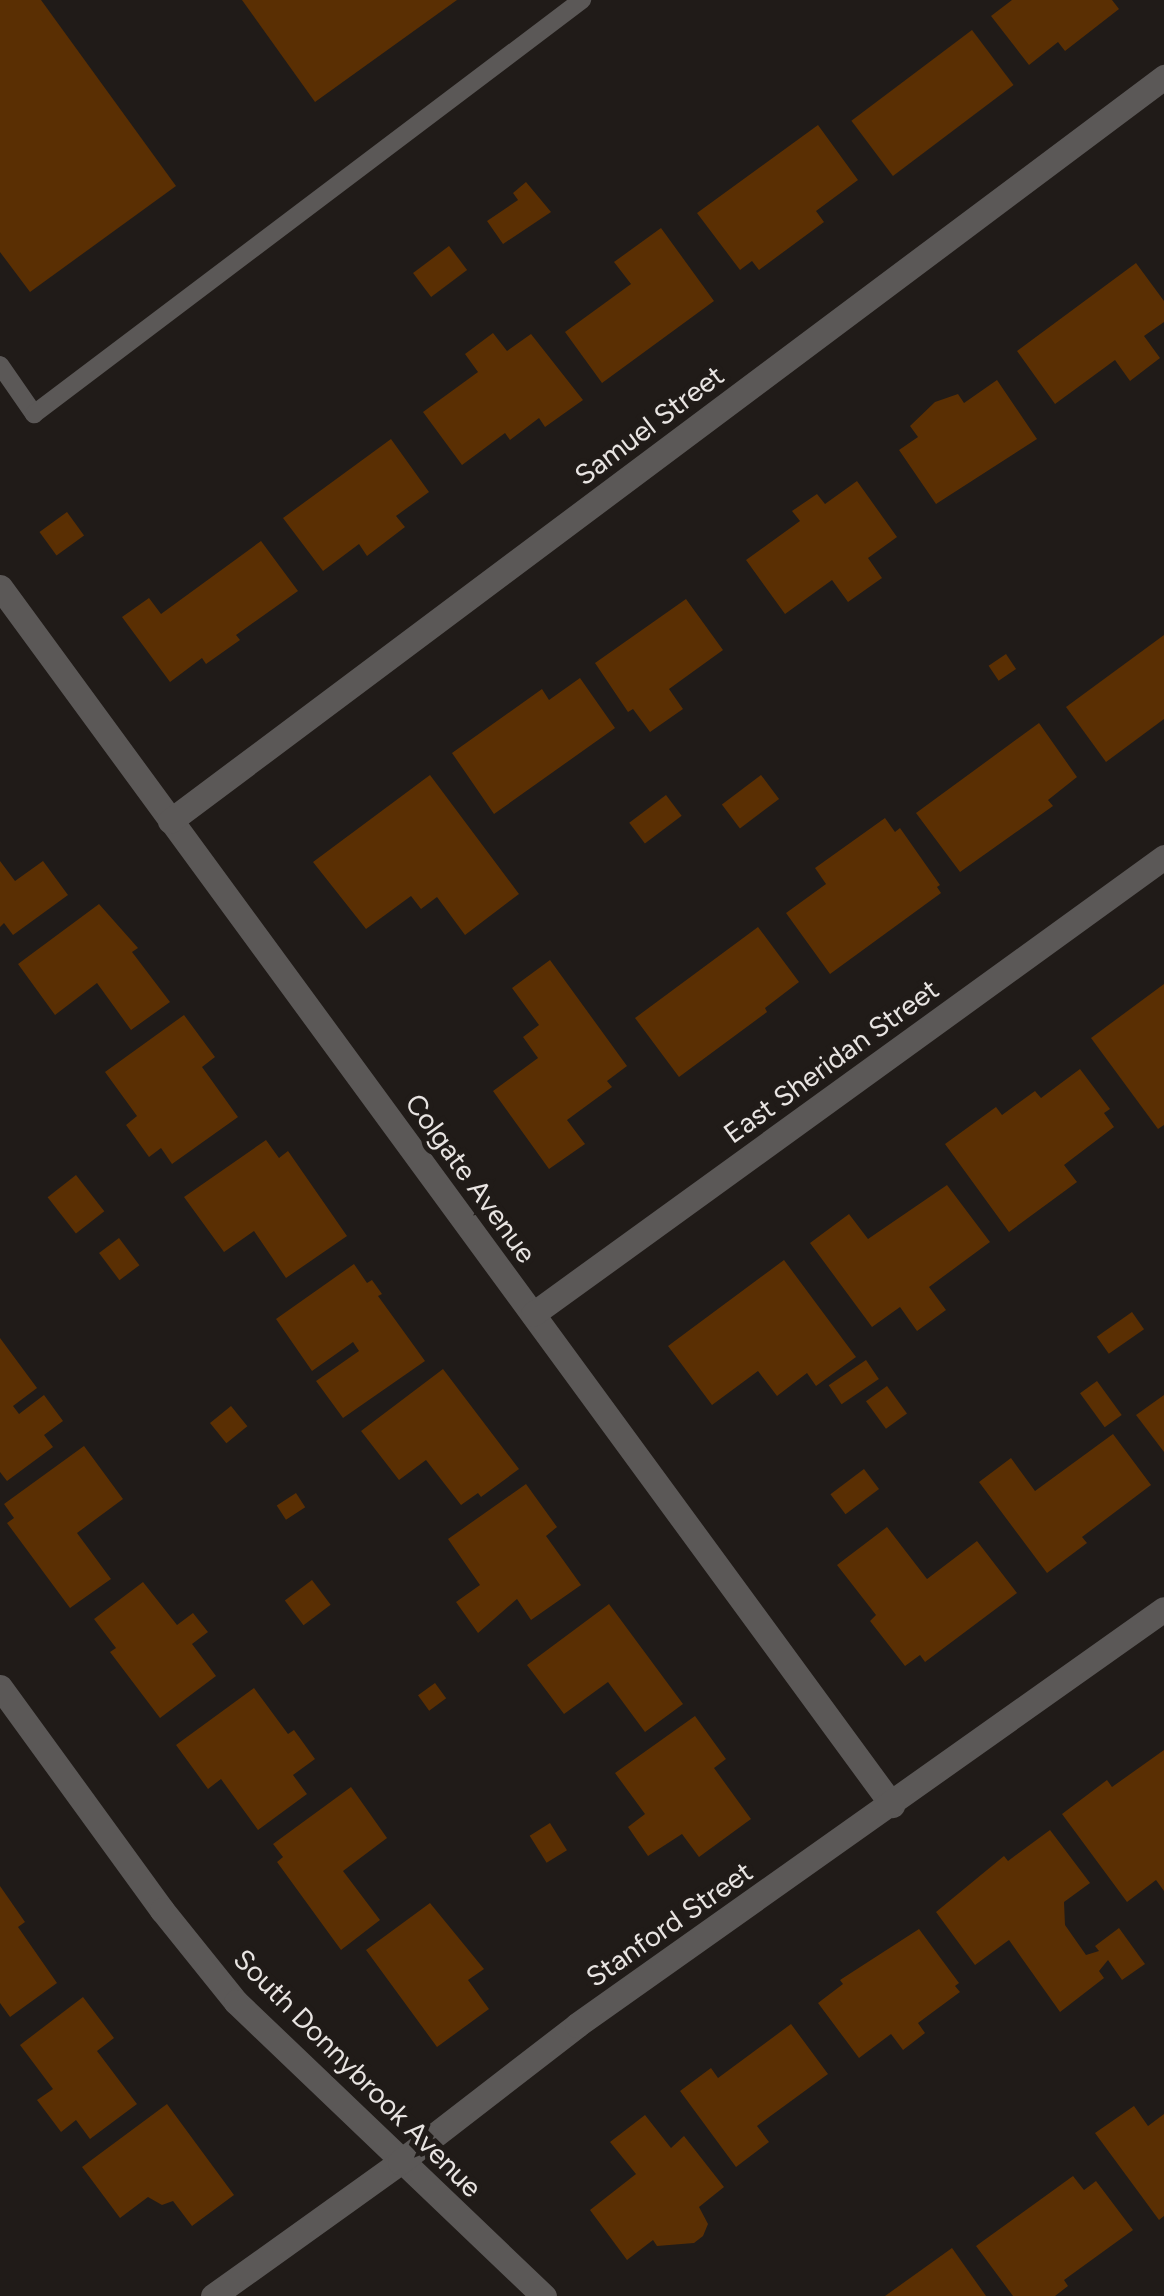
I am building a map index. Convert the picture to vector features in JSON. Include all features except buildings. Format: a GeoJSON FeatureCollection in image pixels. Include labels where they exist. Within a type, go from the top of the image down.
{"type":"FeatureCollection","features":[{"type":"Feature","properties":{"kind":"street","name":"Samuel Street"},"geometry":{"type":"LineString","coordinates":[[170,821],[1164,77]]}},
{"type":"Feature","properties":{"kind":"street","name":"Colgate Avenue"},"geometry":{"type":"LineString","coordinates":[[0,587],[892,1806]]}},
{"type":"Feature","properties":{"kind":"street","name":"East Sheridan Street"},"geometry":{"type":"LineString","coordinates":[[534,1314],[1164,856]]}},
{"type":"Feature","properties":{"kind":"street","name":"Stanford Street"},"geometry":{"type":"LineString","coordinates":[[213,2296],[400,2162],[577,2025],[892,1806],[1164,1609]]}},
{"type":"Feature","properties":{"kind":"street","name":"South Donnybrook Avenue"},"geometry":{"type":"LineString","coordinates":[[0,1687],[162,1910],[236,2002],[544,2296]]}},
{"type":"Feature","properties":{"kind":"lane"},"geometry":{"type":"LineString","coordinates":[[0,365],[34,414],[582,0]]}}]}
